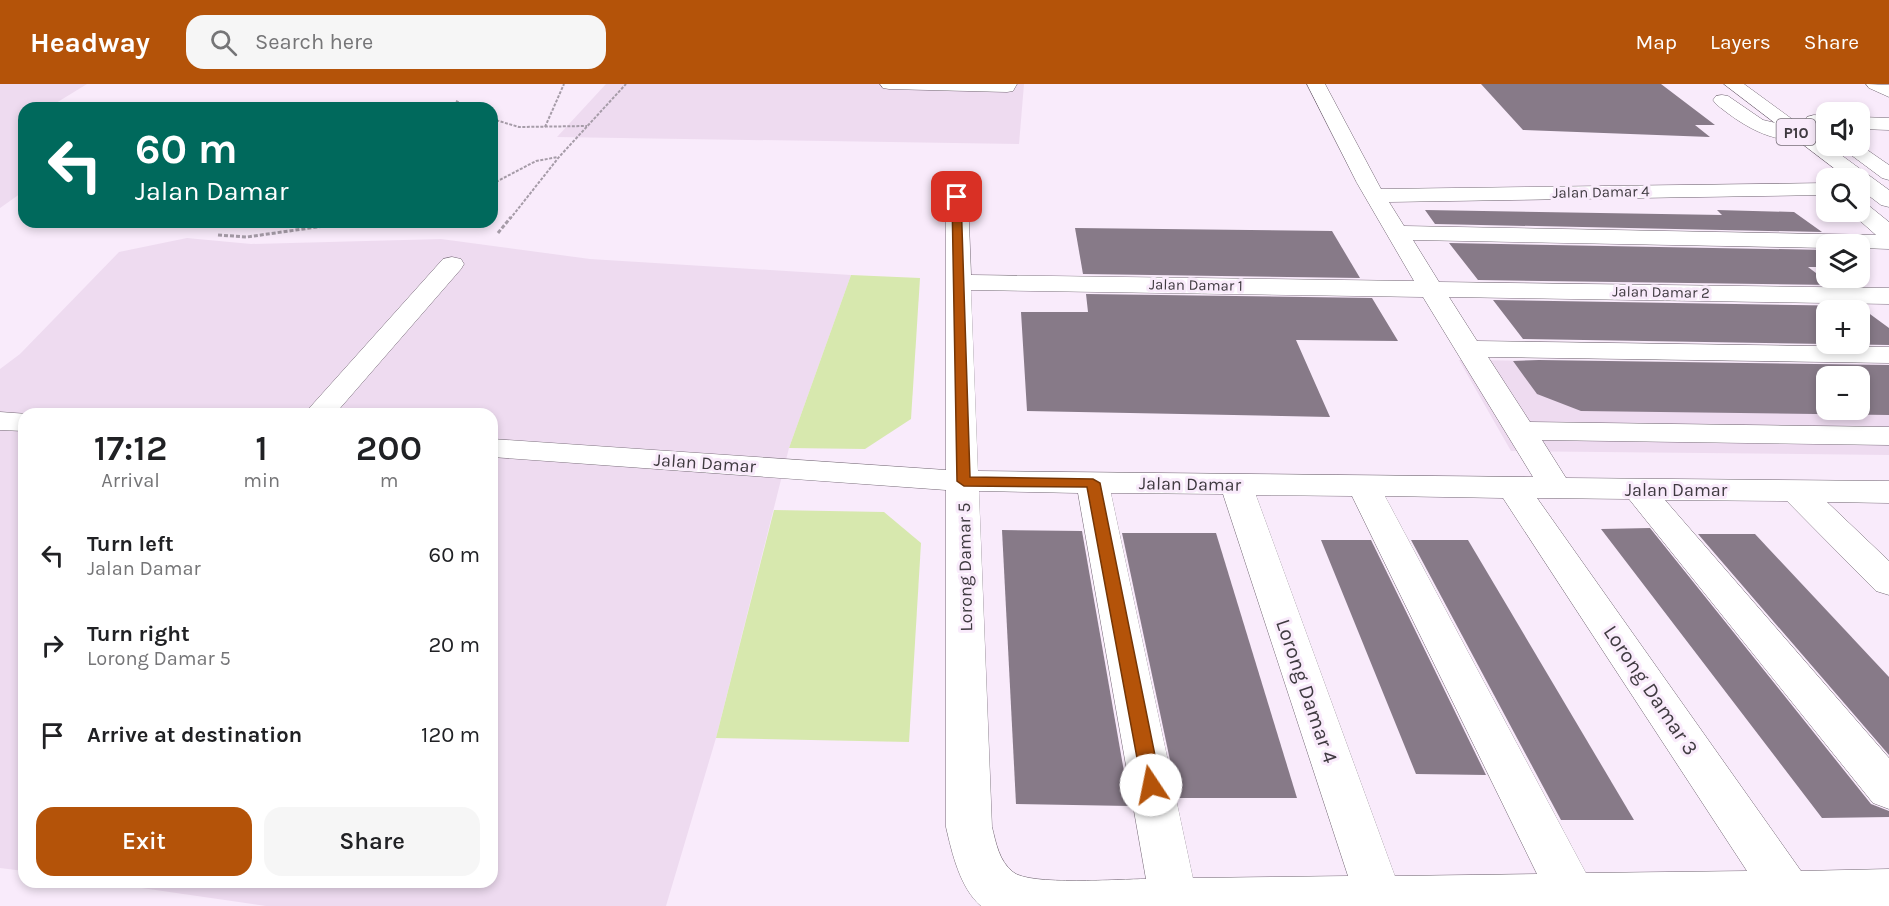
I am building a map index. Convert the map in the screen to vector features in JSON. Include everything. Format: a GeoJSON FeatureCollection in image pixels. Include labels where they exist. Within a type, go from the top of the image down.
{"type":"FeatureCollection","features":[{"type":"Feature","properties":{"kind":"main road"},"geometry":{"type":"LineString","coordinates":[[890,84],[1007,87],[1008,84]]}},
{"type":"Feature","properties":{"kind":"main road"},"geometry":{"type":"LineString","coordinates":[[1316,84],[1340,123],[1345,142],[1375,196],[1556,488]]}},
{"type":"Feature","properties":{"kind":"main road","name":"P10"},"geometry":{"type":"LineString","coordinates":[[1733,84],[1845,168]]}},
{"type":"Feature","properties":{"kind":"main road"},"geometry":{"type":"LineString","coordinates":[[1875,84],[1889,92]]}},
{"type":"Feature","properties":{"kind":"main road"},"geometry":{"type":"LineString","coordinates":[[1722,100],[1757,126],[1798,134]]}},
{"type":"Feature","properties":{"kind":"main road","name":"P10"},"geometry":{"type":"LineString","coordinates":[[1798,109],[1816,120]]}},
{"type":"Feature","properties":{"kind":"main road"},"geometry":{"type":"LineString","coordinates":[[1870,123],[1889,124]]}},
{"type":"Feature","properties":{"kind":"main road"},"geometry":{"type":"LineString","coordinates":[[1863,156],[1889,174]]}},
{"type":"Feature","properties":{"kind":"main road","name":"P10"},"geometry":{"type":"LineString","coordinates":[[1870,186],[1889,200]]}},
{"type":"Feature","properties":{"kind":"main road","name":"Jalan Damar 4"},"geometry":{"type":"LineString","coordinates":[[1375,196],[1816,189]]}},
{"type":"Feature","properties":{"kind":"main road","name":"Lorong Damar 5"},"geometry":{"type":"LineString","coordinates":[[957,197],[969,827],[975,851],[984,874],[1001,893],[1038,903],[1174,901]]}},
{"type":"Feature","properties":{"kind":"main road"},"geometry":{"type":"LineString","coordinates":[[1870,218],[1889,234]]}},
{"type":"Feature","properties":{"kind":"main road"},"geometry":{"type":"LineString","coordinates":[[1398,233],[1889,242]]}},
{"type":"Feature","properties":{"kind":"main road"},"geometry":{"type":"LineString","coordinates":[[324,408],[452,264]]}},
{"type":"Feature","properties":{"kind":"main road","name":"Jalan Damar 1"},"geometry":{"type":"LineString","coordinates":[[959,282],[1432,289]]}},
{"type":"Feature","properties":{"kind":"main road","name":"Jalan Damar 2"},"geometry":{"type":"LineString","coordinates":[[1432,289],[1889,296]]}},
{"type":"Feature","properties":{"kind":"main road"},"geometry":{"type":"LineString","coordinates":[[1470,349],[1889,355]]}},
{"type":"Feature","properties":{"kind":"main road"},"geometry":{"type":"LineString","coordinates":[[0,421],[18,422]]}},
{"type":"Feature","properties":{"kind":"main road"},"geometry":{"type":"LineString","coordinates":[[1521,431],[1889,436]]}},
{"type":"Feature","properties":{"kind":"main road","name":"Jalan Damar"},"geometry":{"type":"LineString","coordinates":[[498,448],[964,481],[1889,492]]}},
{"type":"Feature","properties":{"kind":"main road"},"geometry":{"type":"LineString","coordinates":[[1093,483],[1174,901],[1289,903],[1379,898],[1889,892]]}},
{"type":"Feature","properties":{"kind":"main road","name":"Lorong Damar 4"},"geometry":{"type":"LineString","coordinates":[[1236,485],[1379,898]]}},
{"type":"Feature","properties":{"kind":"main road"},"geometry":{"type":"LineString","coordinates":[[1363,486],[1573,896]]}},
{"type":"Feature","properties":{"kind":"main road","name":"Lorong Damar 3"},"geometry":{"type":"LineString","coordinates":[[1513,488],[1789,893]]}},
{"type":"Feature","properties":{"kind":"main road"},"geometry":{"type":"LineString","coordinates":[[1639,490],[1889,790]]}},
{"type":"Feature","properties":{"kind":"main road"},"geometry":{"type":"LineString","coordinates":[[1796,491],[1889,582]]}},
{"type":"Feature","properties":{"kind":"path"},"geometry":{"type":"LineString","coordinates":[[545,127],[564,84]]}},
{"type":"Feature","properties":{"kind":"path"},"geometry":{"type":"LineString","coordinates":[[498,233],[559,157],[626,84]]}},
{"type":"Feature","properties":{"kind":"path"},"geometry":{"type":"LineString","coordinates":[[498,121],[519,127],[588,126]]}},
{"type":"Feature","properties":{"kind":"path"},"geometry":{"type":"LineString","coordinates":[[498,181],[536,161],[559,157]]}},
{"type":"Feature","properties":{"kind":"path"},"geometry":{"type":"LineString","coordinates":[[218,235],[247,237],[310,228]]}},
{"type":"Feature","properties":{"kind":"shaded area"},"geometry":{"type":"Polygon","coordinates":[[[0,84],[87,84],[58,102],[18,102],[18,195],[0,208],[0,84]]]}},
{"type":"Feature","properties":{"kind":"shaded area"},"geometry":{"type":"Polygon","coordinates":[[[606,84],[1024,84],[1019,144],[557,137],[606,84]]]}},
{"type":"Feature","properties":{"kind":"shaded area"},"geometry":{"type":"Polygon","coordinates":[[[187,238],[251,244],[441,239],[590,259],[851,275],[789,448],[716,738],[666,906],[266,906],[142,888],[498,888],[498,408],[18,408],[18,870],[0,868],[0,369],[20,354],[119,252],[187,238]]]}},
{"type":"Feature","properties":{"kind":"shaded area"},"geometry":{"type":"Polygon","coordinates":[[[1459,360],[1889,365],[1889,455],[1511,451],[1459,360]]]}},
{"type":"Feature","properties":{"kind":"green space"},"geometry":{"type":"Polygon","coordinates":[[[851,275],[920,278],[911,419],[865,449],[789,448],[851,275]]]}},
{"type":"Feature","properties":{"kind":"green space"},"geometry":{"type":"Polygon","coordinates":[[[774,510],[884,512],[921,543],[909,742],[716,738],[774,510]]]}},
{"type":"Feature","properties":{"kind":"building"},"geometry":{"type":"Polygon","coordinates":[[[1481,84],[1661,84],[1715,125],[1695,125],[1710,137],[1523,130],[1481,84]]]}},
{"type":"Feature","properties":{"kind":"building"},"geometry":{"type":"Polygon","coordinates":[[[1425,210],[1722,215],[1717,210],[1794,212],[1822,232],[1435,224],[1425,210]]]}},
{"type":"Feature","properties":{"kind":"building"},"geometry":{"type":"Polygon","coordinates":[[[1075,228],[1332,231],[1360,278],[1083,274],[1075,228]]]}},
{"type":"Feature","properties":{"kind":"building"},"geometry":{"type":"Polygon","coordinates":[[[1449,243],[1816,250],[1816,267],[1808,267],[1816,273],[1816,285],[1478,280],[1449,243]]]}},
{"type":"Feature","properties":{"kind":"building"},"geometry":{"type":"Polygon","coordinates":[[[1086,294],[1372,298],[1398,341],[1296,340],[1330,417],[1027,411],[1021,312],[1088,312],[1086,294]]]}},
{"type":"Feature","properties":{"kind":"building"},"geometry":{"type":"Polygon","coordinates":[[[1493,300],[1816,305],[1816,344],[1523,339],[1493,300]]]}},
{"type":"Feature","properties":{"kind":"building"},"geometry":{"type":"Polygon","coordinates":[[[1870,314],[1889,328],[1889,345],[1870,345],[1870,314]]]}},
{"type":"Feature","properties":{"kind":"building"},"geometry":{"type":"Polygon","coordinates":[[[1513,361],[1889,365],[1889,415],[1870,415],[1870,366],[1816,366],[1816,414],[1581,411],[1537,394],[1513,361]]]}},
{"type":"Feature","properties":{"kind":"building"},"geometry":{"type":"Polygon","coordinates":[[[1650,528],[1871,804],[1889,811],[1889,817],[1822,818],[1601,529],[1650,528]]]}},
{"type":"Feature","properties":{"kind":"building"},"geometry":{"type":"Polygon","coordinates":[[[1002,530],[1082,531],[1130,806],[1016,804],[1002,530]]]}},
{"type":"Feature","properties":{"kind":"building"},"geometry":{"type":"Polygon","coordinates":[[[1122,533],[1216,533],[1297,798],[1178,798],[1122,533]]]}},
{"type":"Feature","properties":{"kind":"building"},"geometry":{"type":"Polygon","coordinates":[[[1698,534],[1755,534],[1889,677],[1889,755],[1698,534]]]}},
{"type":"Feature","properties":{"kind":"building"},"geometry":{"type":"Polygon","coordinates":[[[1321,540],[1371,540],[1486,775],[1416,774],[1321,540]]]}},
{"type":"Feature","properties":{"kind":"building"},"geometry":{"type":"Polygon","coordinates":[[[1411,540],[1468,540],[1634,820],[1561,820],[1411,540]]]}},
{"type":"Feature","properties":{"kind":"route"},"geometry":{"type":"LineString","coordinates":[[957,197],[964,481],[1093,483],[1151,785]]}}]}
